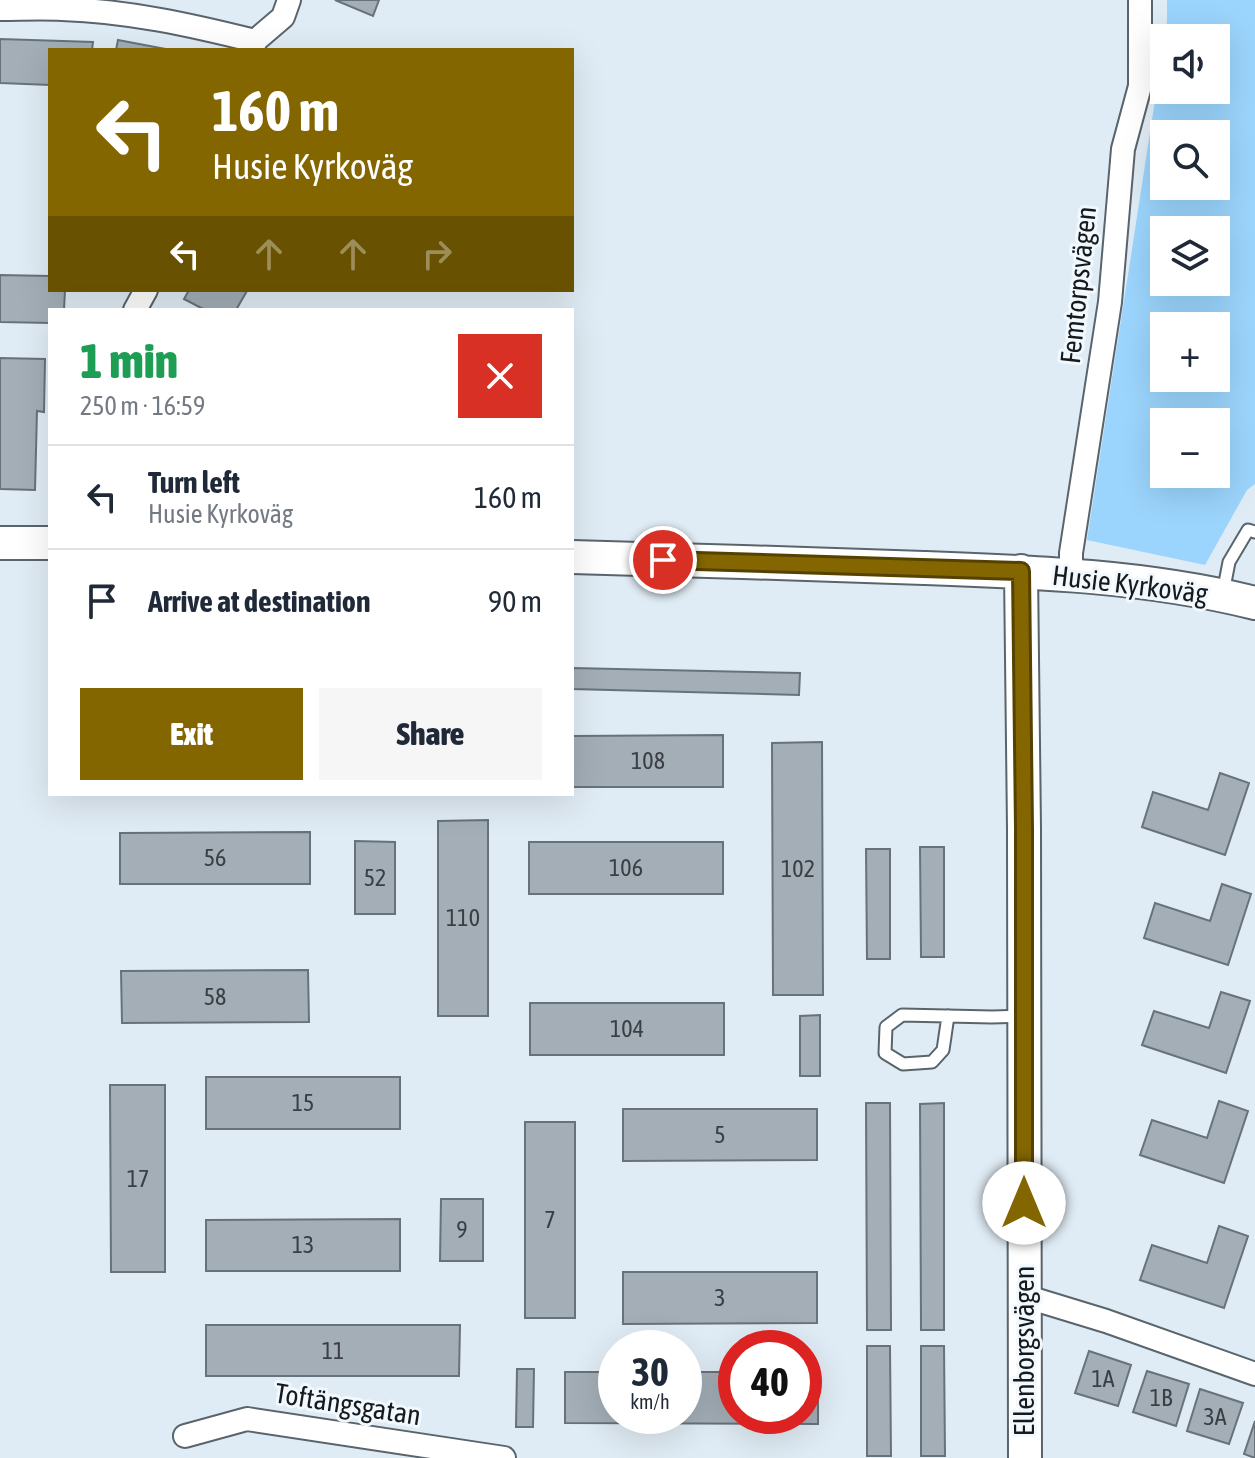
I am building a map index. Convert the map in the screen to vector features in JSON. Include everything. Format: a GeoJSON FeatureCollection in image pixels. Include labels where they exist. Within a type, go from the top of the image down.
{"type":"FeatureCollection","features":[{"type":"Feature","properties":{"kind":"street"},"geometry":{"type":"LineString","coordinates":[[0,9],[117,13],[184,23],[254,46],[283,17],[289,0]]}},
{"type":"Feature","properties":{"kind":"street","name":"Femtorpsvägen"},"geometry":{"type":"LineString","coordinates":[[1071,576],[1072,544],[1110,302],[1123,149],[1140,86],[1140,0]]}},
{"type":"Feature","properties":{"kind":"street"},"geometry":{"type":"LineString","coordinates":[[0,543],[48,543]]}},
{"type":"Feature","properties":{"kind":"street","name":"Husie Kyrkoväg"},"geometry":{"type":"LineString","coordinates":[[574,557],[1021,571],[1109,578],[1222,594],[1255,603]]}},
{"type":"Feature","properties":{"kind":"street","name":"Ellenborgsvägen"},"geometry":{"type":"LineString","coordinates":[[1021,571],[1025,1458]]}},
{"type":"Feature","properties":{"kind":"street"},"geometry":{"type":"LineString","coordinates":[[1024,1296],[1106,1321],[1255,1374]]}},
{"type":"Feature","properties":{"kind":"street","name":"Toftängsgatan"},"geometry":{"type":"LineString","coordinates":[[185,1436],[247,1419],[386,1445],[504,1458]]}},
{"type":"Feature","properties":{"kind":"lane"},"geometry":{"type":"LineString","coordinates":[[1222,594],[1229,562],[1253,527]]}},
{"type":"Feature","properties":{"kind":"lane"},"geometry":{"type":"LineString","coordinates":[[948,1016],[943,1050],[932,1062],[903,1064],[885,1053],[886,1027],[902,1015],[1024,1016]]}},
{"type":"Feature","properties":{"kind":"shaded area"},"geometry":{"type":"Polygon","coordinates":[[[1167,0],[1255,0],[1255,484],[1247,490],[1205,565],[1087,540],[1150,133],[1150,200],[1230,200],[1230,120],[1152,120],[1154,104],[1230,104],[1230,24],[1167,24],[1167,0]]]}},
{"type":"Feature","properties":{"kind":"building"},"geometry":{"type":"Polygon","coordinates":[[[335,0],[379,0],[373,16],[335,0]]]}},
{"type":"Feature","properties":{"kind":"building"},"geometry":{"type":"Polygon","coordinates":[[[0,39],[93,42],[92,48],[48,48],[48,85],[0,83],[0,39]]]}},
{"type":"Feature","properties":{"kind":"building"},"geometry":{"type":"Polygon","coordinates":[[[118,40],[160,48],[116,48],[118,40]]]}},
{"type":"Feature","properties":{"kind":"building"},"geometry":{"type":"Polygon","coordinates":[[[0,275],[48,276],[48,292],[65,292],[64,308],[48,308],[48,323],[0,322],[0,275]]]}},
{"type":"Feature","properties":{"kind":"building"},"geometry":{"type":"Polygon","coordinates":[[[188,292],[246,292],[237,308],[201,308],[184,299],[188,292]]]}},
{"type":"Feature","properties":{"kind":"building"},"geometry":{"type":"Polygon","coordinates":[[[0,358],[45,359],[44,412],[37,411],[35,490],[0,489],[0,358]]]}},
{"type":"Feature","properties":{"kind":"building"},"geometry":{"type":"Polygon","coordinates":[[[574,668],[800,673],[799,695],[574,689],[574,668]]]}},
{"type":"Feature","properties":{"kind":"building"},"geometry":{"type":"Polygon","coordinates":[[[723,735],[723,787],[574,787],[574,736],[723,735]]]}},
{"type":"Feature","properties":{"kind":"building"},"geometry":{"type":"Polygon","coordinates":[[[822,742],[823,995],[773,995],[772,743],[822,742]]]}},
{"type":"Feature","properties":{"kind":"building"},"geometry":{"type":"Polygon","coordinates":[[[1220,773],[1249,783],[1225,855],[1142,827],[1153,792],[1208,810],[1220,773]]]}},
{"type":"Feature","properties":{"kind":"building"},"geometry":{"type":"Polygon","coordinates":[[[488,820],[488,1016],[438,1016],[438,821],[488,820]]]}},
{"type":"Feature","properties":{"kind":"building"},"geometry":{"type":"Polygon","coordinates":[[[310,832],[310,884],[120,884],[120,833],[310,832]]]}},
{"type":"Feature","properties":{"kind":"building"},"geometry":{"type":"Polygon","coordinates":[[[355,841],[395,842],[395,914],[355,914],[355,841]]]}},
{"type":"Feature","properties":{"kind":"building"},"geometry":{"type":"Polygon","coordinates":[[[529,842],[723,842],[723,894],[529,894],[529,842]]]}},
{"type":"Feature","properties":{"kind":"building"},"geometry":{"type":"Polygon","coordinates":[[[920,847],[944,847],[944,957],[921,957],[920,847]]]}},
{"type":"Feature","properties":{"kind":"building"},"geometry":{"type":"Polygon","coordinates":[[[866,849],[890,849],[890,959],[867,959],[866,849]]]}},
{"type":"Feature","properties":{"kind":"building"},"geometry":{"type":"Polygon","coordinates":[[[1222,884],[1251,894],[1228,965],[1144,938],[1155,903],[1210,921],[1222,884]]]}},
{"type":"Feature","properties":{"kind":"building"},"geometry":{"type":"Polygon","coordinates":[[[308,970],[309,1022],[122,1023],[121,971],[308,970]]]}},
{"type":"Feature","properties":{"kind":"building"},"geometry":{"type":"Polygon","coordinates":[[[1221,992],[1250,1001],[1226,1073],[1142,1045],[1154,1011],[1209,1028],[1221,992]]]}},
{"type":"Feature","properties":{"kind":"building"},"geometry":{"type":"Polygon","coordinates":[[[530,1003],[724,1003],[724,1055],[530,1055],[530,1003]]]}},
{"type":"Feature","properties":{"kind":"building"},"geometry":{"type":"Polygon","coordinates":[[[820,1015],[820,1076],[800,1076],[800,1016],[820,1015]]]}},
{"type":"Feature","properties":{"kind":"building"},"geometry":{"type":"Polygon","coordinates":[[[206,1077],[400,1077],[400,1129],[206,1129],[206,1077]]]}},
{"type":"Feature","properties":{"kind":"building"},"geometry":{"type":"Polygon","coordinates":[[[110,1085],[165,1085],[165,1272],[111,1272],[110,1085]]]}},
{"type":"Feature","properties":{"kind":"building"},"geometry":{"type":"Polygon","coordinates":[[[1219,1101],[1248,1111],[1224,1183],[1140,1155],[1152,1120],[1207,1138],[1219,1101]]]}},
{"type":"Feature","properties":{"kind":"building"},"geometry":{"type":"Polygon","coordinates":[[[866,1103],[890,1103],[891,1330],[867,1330],[866,1103]]]}},
{"type":"Feature","properties":{"kind":"building"},"geometry":{"type":"Polygon","coordinates":[[[944,1103],[944,1330],[921,1330],[920,1104],[944,1103]]]}},
{"type":"Feature","properties":{"kind":"building"},"geometry":{"type":"Polygon","coordinates":[[[623,1109],[817,1109],[817,1160],[623,1161],[623,1109]]]}},
{"type":"Feature","properties":{"kind":"building"},"geometry":{"type":"Polygon","coordinates":[[[525,1122],[575,1122],[575,1318],[525,1318],[525,1122]]]}},
{"type":"Feature","properties":{"kind":"building"},"geometry":{"type":"Polygon","coordinates":[[[441,1199],[483,1199],[483,1261],[440,1261],[441,1199]]]}},
{"type":"Feature","properties":{"kind":"building"},"geometry":{"type":"Polygon","coordinates":[[[400,1219],[400,1271],[206,1271],[206,1220],[400,1219]]]}},
{"type":"Feature","properties":{"kind":"building"},"geometry":{"type":"Polygon","coordinates":[[[1219,1226],[1248,1236],[1224,1308],[1140,1280],[1152,1245],[1207,1263],[1219,1226]]]}},
{"type":"Feature","properties":{"kind":"building"},"geometry":{"type":"Polygon","coordinates":[[[623,1272],[817,1272],[817,1323],[623,1324],[623,1272]]]}},
{"type":"Feature","properties":{"kind":"building"},"geometry":{"type":"Polygon","coordinates":[[[206,1325],[460,1325],[459,1376],[206,1376],[206,1325]]]}},
{"type":"Feature","properties":{"kind":"building"},"geometry":{"type":"Polygon","coordinates":[[[867,1346],[890,1346],[891,1456],[867,1456],[867,1346]]]}},
{"type":"Feature","properties":{"kind":"building"},"geometry":{"type":"Polygon","coordinates":[[[921,1346],[944,1346],[945,1456],[921,1456],[921,1346]]]}},
{"type":"Feature","properties":{"kind":"building"},"geometry":{"type":"Polygon","coordinates":[[[1089,1351],[1131,1365],[1118,1406],[1075,1393],[1089,1351]]]}},
{"type":"Feature","properties":{"kind":"building"},"geometry":{"type":"Polygon","coordinates":[[[517,1369],[534,1369],[533,1427],[516,1427],[517,1369]]]}},
{"type":"Feature","properties":{"kind":"building"},"geometry":{"type":"Polygon","coordinates":[[[1147,1371],[1189,1384],[1176,1426],[1133,1412],[1147,1371]]]}},
{"type":"Feature","properties":{"kind":"building"},"geometry":{"type":"Polygon","coordinates":[[[565,1372],[598,1372],[598,1423],[565,1423],[565,1372]]]}},
{"type":"Feature","properties":{"kind":"building"},"geometry":{"type":"Polygon","coordinates":[[[702,1372],[718,1372],[718,1424],[702,1424],[702,1372]]]}},
{"type":"Feature","properties":{"kind":"building"},"geometry":{"type":"Polygon","coordinates":[[[1200,1389],[1243,1403],[1229,1444],[1187,1431],[1200,1389]]]}},
{"type":"Feature","properties":{"kind":"building"},"geometry":{"type":"Polygon","coordinates":[[[1255,1421],[1255,1458],[1244,1454],[1255,1421]]]}},
{"type":"Feature","properties":{"kind":"route"},"geometry":{"type":"LineString","coordinates":[[663,560],[1021,571],[1024,1203]]}}]}
